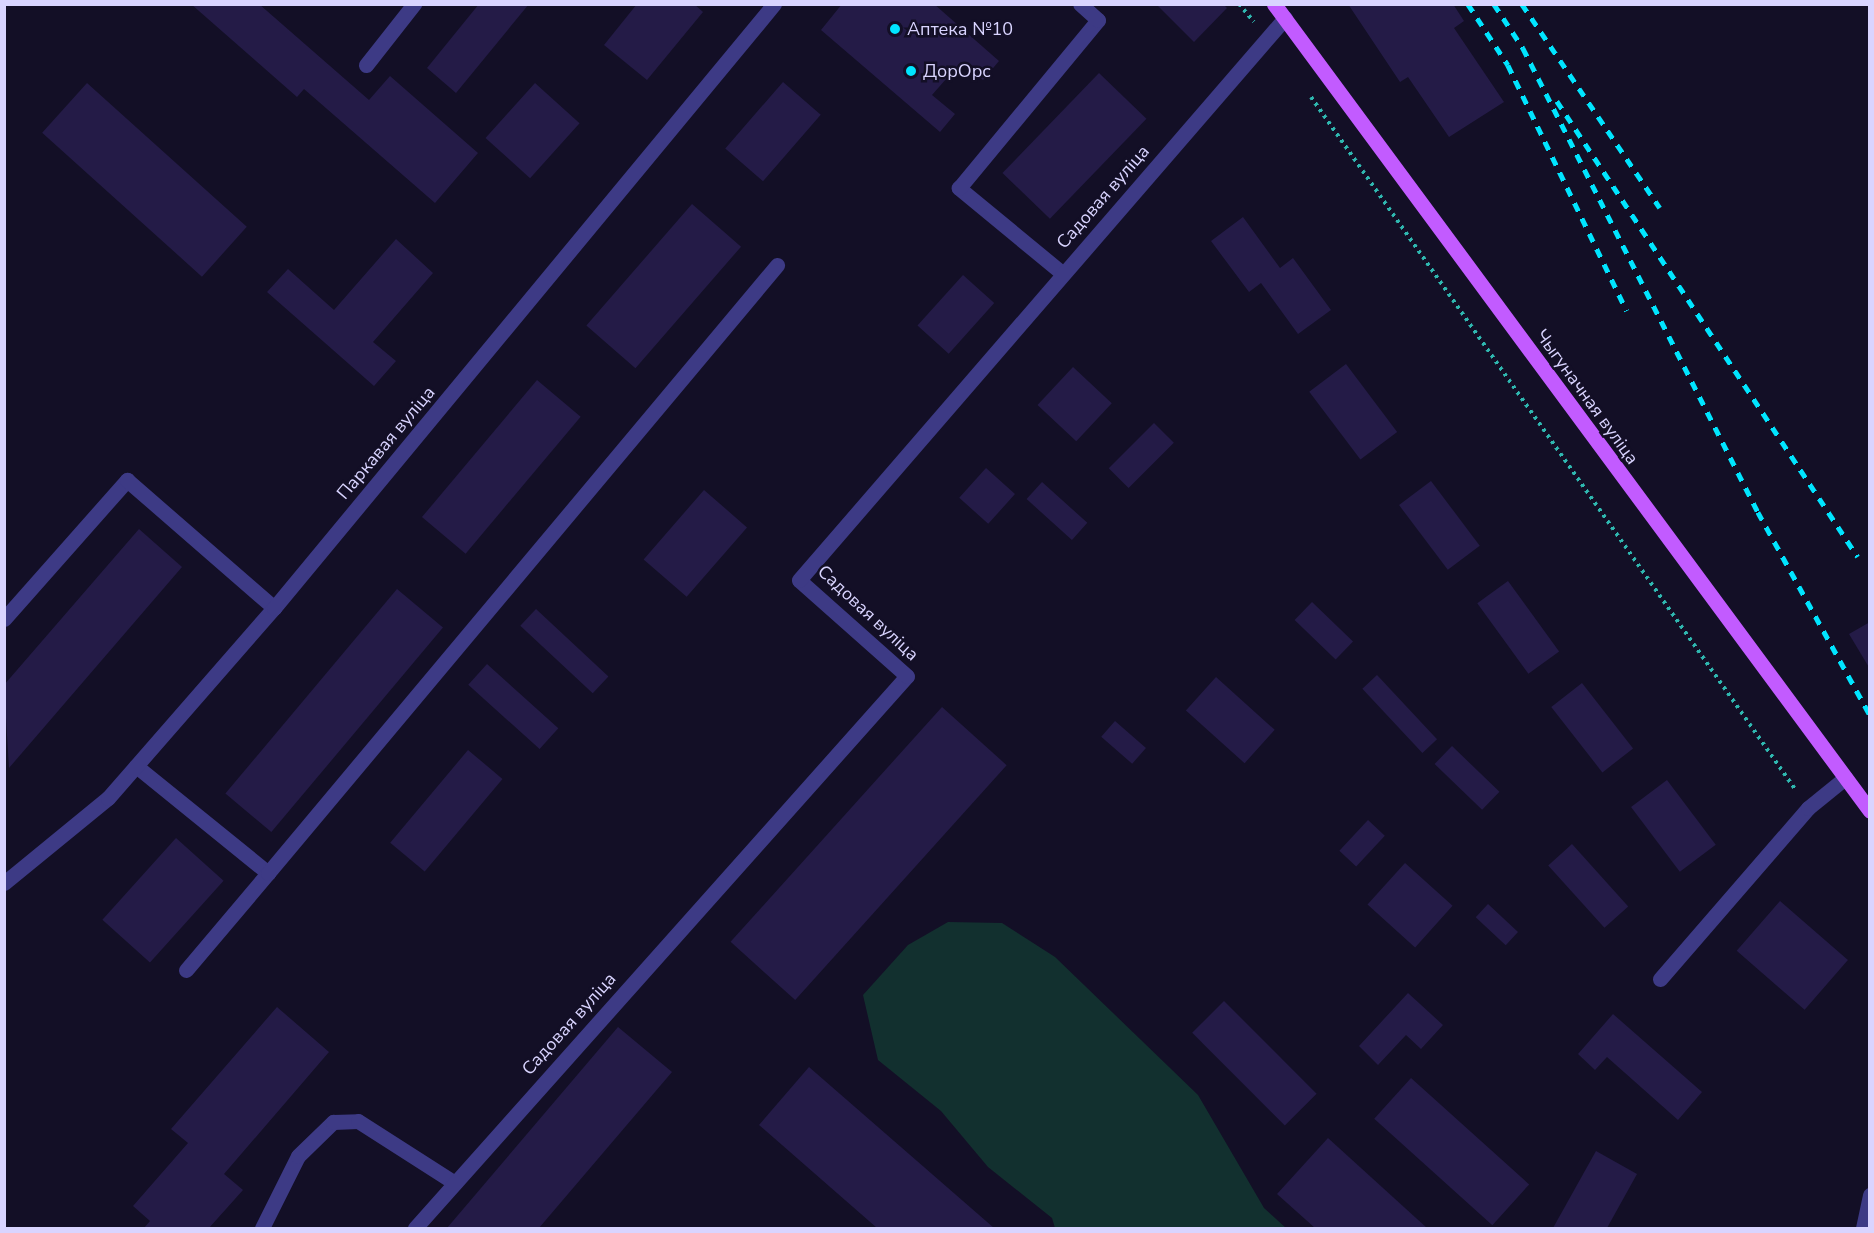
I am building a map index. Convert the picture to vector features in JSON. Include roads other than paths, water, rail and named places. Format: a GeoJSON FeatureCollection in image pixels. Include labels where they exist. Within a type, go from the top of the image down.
{"type":"FeatureCollection","features":[{"type":"Feature","properties":{"kind":"main road","name":"Чыгуначная вуліца"},"geometry":{"type":"LineString","coordinates":[[1274,4],[1869,811]]}},
{"type":"Feature","properties":{"kind":"street"},"geometry":{"type":"LineString","coordinates":[[366,65],[414,4]]}},
{"type":"Feature","properties":{"kind":"street","name":"Паркавая вуліца"},"geometry":{"type":"LineString","coordinates":[[4,882],[108,798],[274,608],[774,4]]}},
{"type":"Feature","properties":{"kind":"street"},"geometry":{"type":"LineString","coordinates":[[1062,273],[959,188],[1098,20],[1080,4]]}},
{"type":"Feature","properties":{"kind":"street","name":"Садовая вуліца"},"geometry":{"type":"LineString","coordinates":[[415,1228],[907,676],[800,580],[1062,273],[1285,18]]}},
{"type":"Feature","properties":{"kind":"street"},"geometry":{"type":"LineString","coordinates":[[186,970],[777,265]]}},
{"type":"Feature","properties":{"kind":"street"},"geometry":{"type":"LineString","coordinates":[[4,620],[127,480],[274,608]]}},
{"type":"Feature","properties":{"kind":"street"},"geometry":{"type":"LineString","coordinates":[[136,766],[268,873]]}},
{"type":"Feature","properties":{"kind":"street"},"geometry":{"type":"LineString","coordinates":[[1660,979],[1808,808],[1845,778]]}},
{"type":"Feature","properties":{"kind":"street"},"geometry":{"type":"LineString","coordinates":[[262,1228],[298,1156],[333,1122],[358,1121],[455,1183]]}},
{"type":"Feature","properties":{"kind":"street"},"geometry":{"type":"LineString","coordinates":[[1863,1228],[1869,1195]]}},
{"type":"Feature","properties":{"kind":"railway"},"geometry":{"type":"LineString","coordinates":[[1468,4],[1508,65],[1627,311]]}},
{"type":"Feature","properties":{"kind":"railway"},"geometry":{"type":"LineString","coordinates":[[1494,4],[1523,48],[1758,512],[1870,715]]}},
{"type":"Feature","properties":{"kind":"railway"},"geometry":{"type":"LineString","coordinates":[[1522,4],[1660,208]]}},
{"type":"Feature","properties":{"kind":"railway"},"geometry":{"type":"LineString","coordinates":[[1557,101],[1858,557]]}},
{"type":"Feature","properties":{"kind":"place","name":"Аптека №10"},"geometry":{"type":"Point","coordinates":[895,29]}},
{"type":"Feature","properties":{"kind":"place","name":"ДорОрс"},"geometry":{"type":"Point","coordinates":[911,71]}}]}
